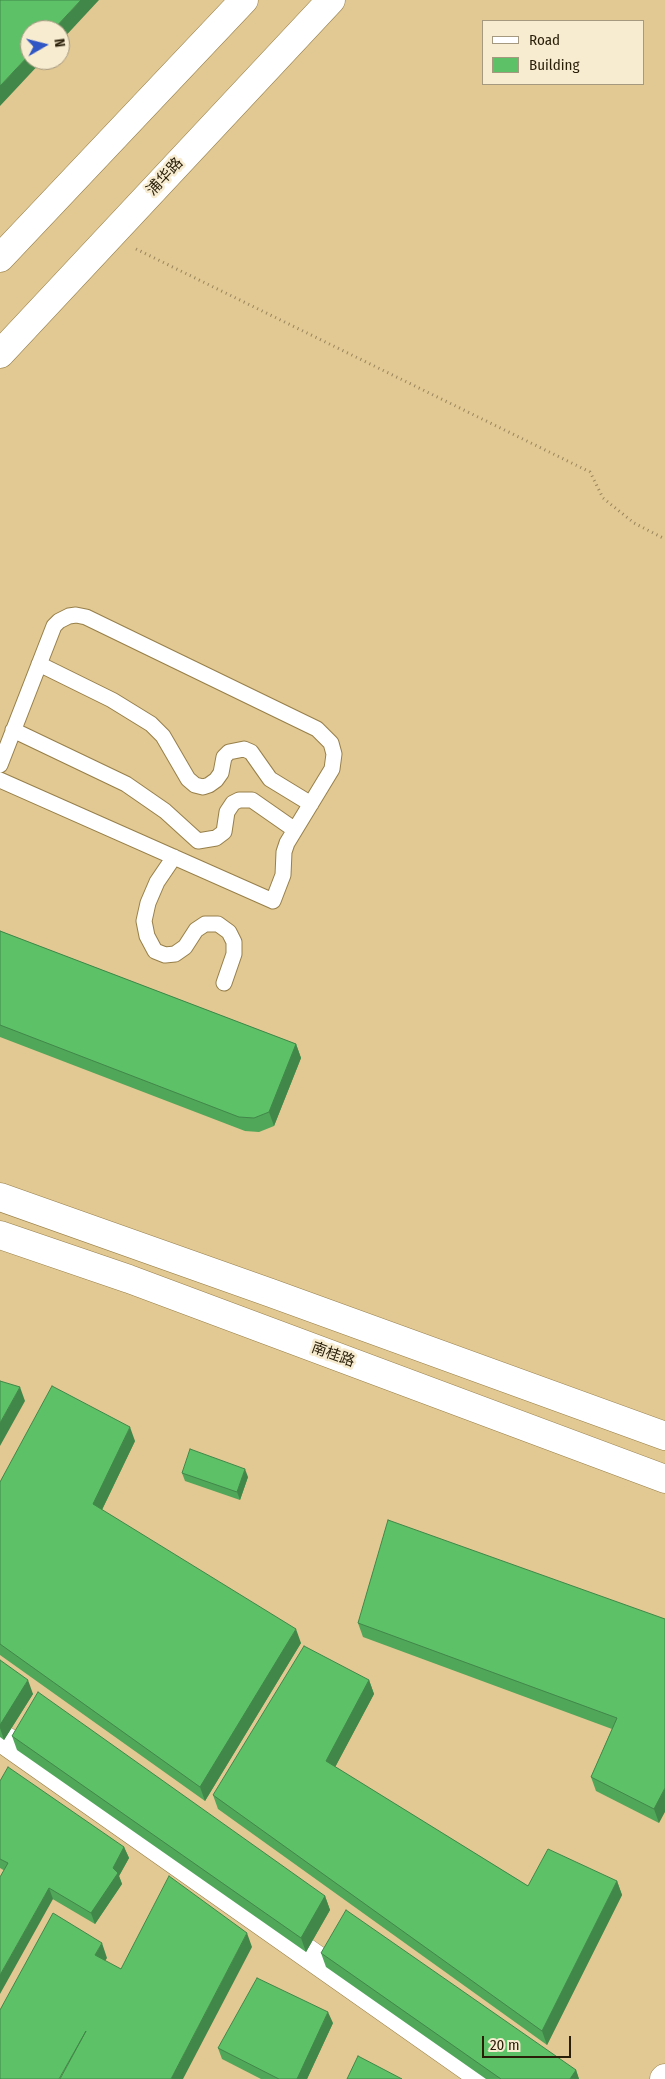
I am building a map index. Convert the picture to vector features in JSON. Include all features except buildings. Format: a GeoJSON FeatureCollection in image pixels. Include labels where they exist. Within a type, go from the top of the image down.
{"type":"FeatureCollection","features":[{"type":"Feature","properties":{"kind":"main road"},"geometry":{"type":"LineString","coordinates":[[0,258],[244,0]]}},
{"type":"Feature","properties":{"kind":"main road","name":"浦华路"},"geometry":{"type":"LineString","coordinates":[[0,354],[331,0]]}},
{"type":"Feature","properties":{"kind":"main road"},"geometry":{"type":"LineString","coordinates":[[0,1197],[271,1292],[665,1436]]}},
{"type":"Feature","properties":{"kind":"main road","name":"南桂路"},"geometry":{"type":"LineString","coordinates":[[0,1235],[129,1279],[665,1479]]}},
{"type":"Feature","properties":{"kind":"main road"},"geometry":{"type":"LineString","coordinates":[[0,1737],[486,2079]]}},
{"type":"Feature","properties":{"kind":"lane"},"geometry":{"type":"LineString","coordinates":[[0,765],[54,626],[68,616],[76,614],[86,617],[317,729],[331,743],[334,761],[332,768],[284,852],[283,875],[274,901],[0,780]]}},
{"type":"Feature","properties":{"kind":"lane"},"geometry":{"type":"LineString","coordinates":[[39,664],[112,700],[151,724],[163,736],[188,779],[195,786],[203,787],[210,785],[221,773],[224,757],[229,752],[244,749],[251,752],[270,779],[311,804]]}},
{"type":"Feature","properties":{"kind":"lane"},"geometry":{"type":"LineString","coordinates":[[13,730],[126,784],[165,811],[198,841],[216,838],[224,832],[227,812],[233,803],[239,800],[252,800],[295,830]]}},
{"type":"Feature","properties":{"kind":"lane"},"geometry":{"type":"LineString","coordinates":[[174,857],[157,882],[148,903],[144,921],[147,936],[156,951],[165,955],[175,954],[185,947],[196,930],[205,924],[218,924],[229,932],[234,942],[234,954],[224,983]]}},
{"type":"Feature","properties":{"kind":"path"},"geometry":{"type":"LineString","coordinates":[[110,236],[590,472],[603,498],[634,523],[665,539]]}}]}
